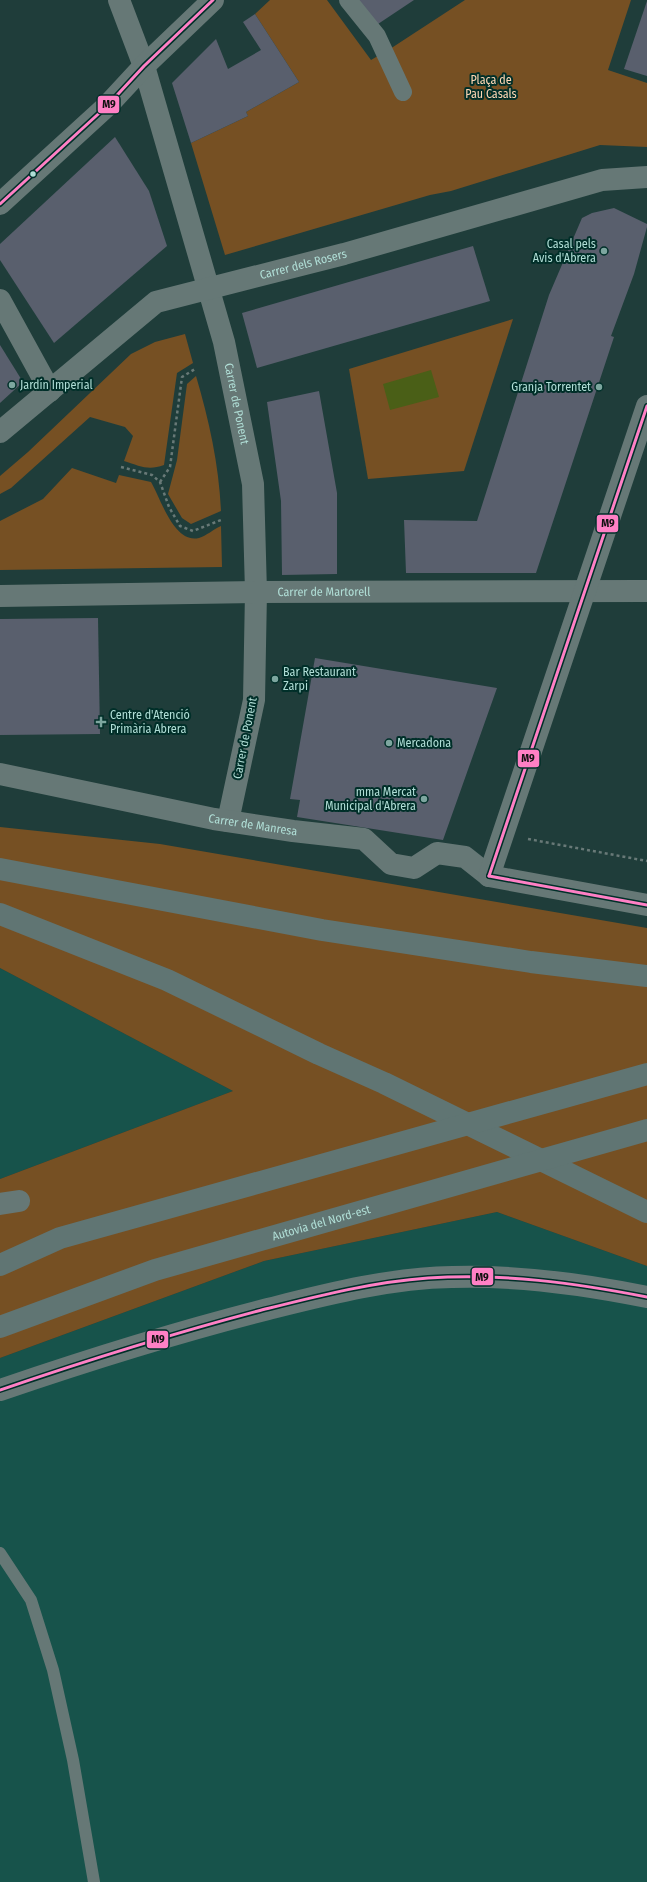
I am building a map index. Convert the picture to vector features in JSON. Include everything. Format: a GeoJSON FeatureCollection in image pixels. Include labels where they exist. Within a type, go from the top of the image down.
{"type":"FeatureCollection","features":[{"type":"Feature","properties":{"kind":"highway"},"geometry":{"type":"LineString","coordinates":[[0,869],[322,930],[531,962],[647,976]]}},
{"type":"Feature","properties":{"kind":"highway"},"geometry":{"type":"LineString","coordinates":[[0,914],[167,980],[319,1054],[384,1083],[643,1210]]}},
{"type":"Feature","properties":{"kind":"highway"},"geometry":{"type":"LineString","coordinates":[[0,1250],[60,1238],[647,1074]]}},
{"type":"Feature","properties":{"kind":"highway","name":"Autovia del Nord-est"},"geometry":{"type":"LineString","coordinates":[[0,1327],[155,1270],[647,1130]]}},
{"type":"Feature","properties":{"kind":"highway"},"geometry":{"type":"LineString","coordinates":[[0,1265],[60,1238]]}},
{"type":"Feature","properties":{"kind":"street","name":"Carrer de Ponent"},"geometry":{"type":"LineString","coordinates":[[119,0],[144,66],[224,342],[253,484],[256,592],[254,700],[228,821]]}},
{"type":"Feature","properties":{"kind":"street"},"geometry":{"type":"LineString","coordinates":[[0,204],[107,106],[144,66],[213,0]]}},
{"type":"Feature","properties":{"kind":"street"},"geometry":{"type":"LineString","coordinates":[[348,0],[377,36],[403,92]]}},
{"type":"Feature","properties":{"kind":"street","name":"Carrer dels Rosers"},"geometry":{"type":"LineString","coordinates":[[0,432],[156,302],[344,254],[602,180],[647,177]]}},
{"type":"Feature","properties":{"kind":"street"},"geometry":{"type":"LineString","coordinates":[[0,300],[50,390]]}},
{"type":"Feature","properties":{"kind":"street"},"geometry":{"type":"LineString","coordinates":[[647,406],[489,876],[647,905]]}},
{"type":"Feature","properties":{"kind":"street","name":"Carrer de Martorell"},"geometry":{"type":"LineString","coordinates":[[0,596],[256,592],[647,591]]}},
{"type":"Feature","properties":{"kind":"street","name":"Carrer de Manresa"},"geometry":{"type":"LineString","coordinates":[[0,774],[228,821],[293,831],[364,839],[391,864],[414,868],[437,853],[465,857],[489,876]]}},
{"type":"Feature","properties":{"kind":"street"},"geometry":{"type":"LineString","coordinates":[[0,1390],[84,1361],[205,1325],[341,1290],[450,1277],[516,1277],[647,1297]]}},
{"type":"Feature","properties":{"kind":"lane"},"geometry":{"type":"LineString","coordinates":[[0,1553],[31,1600],[53,1670],[73,1760],[94,1882]]}},
{"type":"Feature","properties":{"kind":"path"},"geometry":{"type":"LineString","coordinates":[[160,482],[170,467],[182,377],[195,369]]}},
{"type":"Feature","properties":{"kind":"path"},"geometry":{"type":"LineString","coordinates":[[121,467],[152,475],[160,482],[169,507],[180,526],[193,531],[221,520]]}},
{"type":"Feature","properties":{"kind":"path"},"geometry":{"type":"LineString","coordinates":[[525,838],[647,861]]}},
{"type":"Feature","properties":{"kind":"shaded area"},"geometry":{"type":"Polygon","coordinates":[[[431,370],[439,397],[390,410],[383,384],[431,370]]]}},
{"type":"Feature","properties":{"kind":"shaded area"},"geometry":{"type":"Polygon","coordinates":[[[0,968],[233,1091],[0,1179],[0,968]]]}},
{"type":"Feature","properties":{"kind":"shaded area"},"geometry":{"type":"Polygon","coordinates":[[[497,1212],[647,1266],[647,1882],[0,1882],[0,1358],[264,1261],[497,1212]]]}},
{"type":"Feature","properties":{"kind":"green space","name":"Plaça de Pau Casals"},"geometry":{"type":"Polygon","coordinates":[[[270,0],[327,0],[371,60],[465,0],[631,0],[608,70],[647,83],[647,147],[600,145],[451,191],[430,195],[225,255],[191,143],[248,116],[246,112],[299,82],[255,14],[270,0]]]}},
{"type":"Feature","properties":{"kind":"green space"},"geometry":{"type":"Polygon","coordinates":[[[513,319],[464,471],[368,479],[349,369],[513,319]]]}},
{"type":"Feature","properties":{"kind":"green space"},"geometry":{"type":"Polygon","coordinates":[[[185,334],[193,363],[177,373],[164,465],[149,468],[124,461],[133,436],[125,427],[90,417],[11,488],[0,494],[0,476],[28,452],[131,354],[155,342],[185,334]]]}},
{"type":"Feature","properties":{"kind":"green space"},"geometry":{"type":"Polygon","coordinates":[[[196,376],[213,443],[221,511],[191,524],[182,518],[168,494],[177,460],[187,384],[196,376]]]}},
{"type":"Feature","properties":{"kind":"green space"},"geometry":{"type":"Polygon","coordinates":[[[72,468],[116,483],[119,475],[151,482],[169,519],[182,534],[190,538],[202,537],[221,526],[222,567],[0,570],[0,521],[43,499],[72,468]]]}},
{"type":"Feature","properties":{"kind":"green space"},"geometry":{"type":"Polygon","coordinates":[[[0,827],[160,844],[647,928],[647,1266],[497,1212],[264,1261],[0,1358],[0,1179],[233,1091],[0,968],[0,827]]]}},
{"type":"Feature","properties":{"kind":"building"},"geometry":{"type":"Polygon","coordinates":[[[358,0],[414,0],[375,26],[358,0]]]}},
{"type":"Feature","properties":{"kind":"building"},"geometry":{"type":"Polygon","coordinates":[[[647,1],[647,76],[624,69],[647,1]]]}},
{"type":"Feature","properties":{"kind":"building"},"geometry":{"type":"Polygon","coordinates":[[[255,14],[299,82],[246,112],[248,116],[191,143],[172,83],[216,39],[228,69],[261,50],[243,22],[255,14]]]}},
{"type":"Feature","properties":{"kind":"building"},"geometry":{"type":"Polygon","coordinates":[[[115,137],[149,191],[167,246],[54,343],[0,260],[0,244],[115,137]]]}},
{"type":"Feature","properties":{"kind":"building"},"geometry":{"type":"Polygon","coordinates":[[[614,208],[647,224],[647,227],[634,274],[611,336],[614,337],[536,573],[406,573],[404,520],[477,521],[549,295],[582,218],[592,213],[614,208]]]}},
{"type":"Feature","properties":{"kind":"building"},"geometry":{"type":"Polygon","coordinates":[[[473,246],[490,301],[257,368],[242,313],[473,246]]]}},
{"type":"Feature","properties":{"kind":"building"},"geometry":{"type":"Polygon","coordinates":[[[0,345],[23,382],[0,403],[0,345]]]}},
{"type":"Feature","properties":{"kind":"building"},"geometry":{"type":"Polygon","coordinates":[[[319,391],[337,493],[337,574],[282,575],[281,501],[267,402],[319,391]]]}},
{"type":"Feature","properties":{"kind":"building"},"geometry":{"type":"Polygon","coordinates":[[[98,618],[100,734],[0,735],[0,619],[98,618]]]}},
{"type":"Feature","properties":{"kind":"building","name":"Mercadona"},"geometry":{"type":"Polygon","coordinates":[[[315,658],[497,688],[443,840],[297,817],[300,800],[290,799],[315,658]]]}},
{"type":"Feature","properties":{"kind":"transit line","name":"M9"},"geometry":{"type":"LineString","coordinates":[[0,204],[107,106],[144,66],[213,0]]}},
{"type":"Feature","properties":{"kind":"transit line","name":"M9"},"geometry":{"type":"LineString","coordinates":[[489,876],[647,406]]}},
{"type":"Feature","properties":{"kind":"transit line","name":"M9"},"geometry":{"type":"LineString","coordinates":[[489,876],[647,905]]}},
{"type":"Feature","properties":{"kind":"transit line","name":"M9"},"geometry":{"type":"LineString","coordinates":[[0,1390],[128,1348],[225,1320],[321,1295],[385,1283],[428,1278],[511,1278],[593,1287],[647,1297]]}},
{"type":"Feature","properties":{"kind":"place","name":"Casal pels Avis d'Abrera"},"geometry":{"type":"Point","coordinates":[604,251]}},
{"type":"Feature","properties":{"kind":"place","name":"Jardín Imperial"},"geometry":{"type":"Point","coordinates":[12,385]}},
{"type":"Feature","properties":{"kind":"place","name":"Granja Torrentet"},"geometry":{"type":"Point","coordinates":[599,387]}},
{"type":"Feature","properties":{"kind":"place","name":"Bar Restaurant Zarpi"},"geometry":{"type":"Point","coordinates":[275,679]}},
{"type":"Feature","properties":{"kind":"place","name":"Centre d'Atenció Primària Abrera"},"geometry":{"type":"Point","coordinates":[101,722]}},
{"type":"Feature","properties":{"kind":"place","name":"Mercadona"},"geometry":{"type":"Point","coordinates":[389,743]}},
{"type":"Feature","properties":{"kind":"place","name":"mma Mercat Municipal d'Abrera"},"geometry":{"type":"Point","coordinates":[424,799]}}]}
